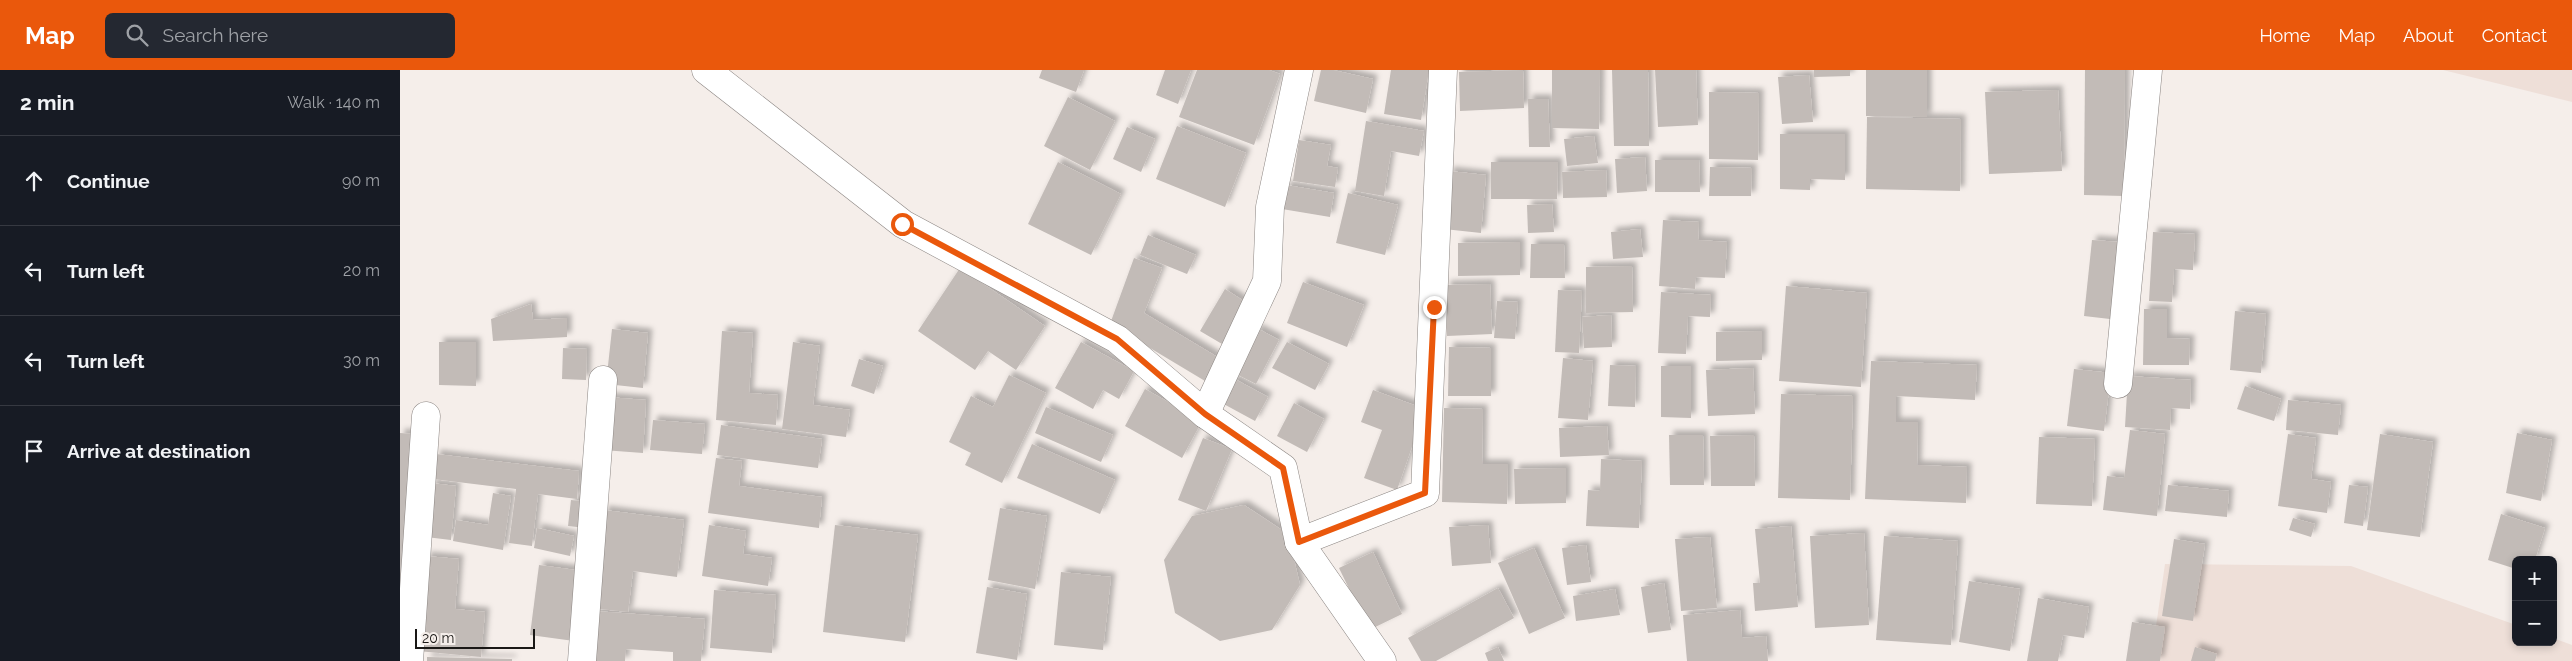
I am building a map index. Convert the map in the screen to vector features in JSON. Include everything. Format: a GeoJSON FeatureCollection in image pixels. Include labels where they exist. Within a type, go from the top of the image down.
{"type":"FeatureCollection","features":[{"type":"Feature","properties":{"kind":"street"},"geometry":{"type":"LineString","coordinates":[[706,70],[902,224],[1117,339],[1205,414],[1283,468],[1299,542],[1382,661]]}},
{"type":"Feature","properties":{"kind":"street"},"geometry":{"type":"LineString","coordinates":[[1205,414],[1266,281],[1270,207],[1299,70]]}},
{"type":"Feature","properties":{"kind":"street"},"geometry":{"type":"LineString","coordinates":[[1299,542],[1425,493],[1443,70]]}},
{"type":"Feature","properties":{"kind":"street"},"geometry":{"type":"LineString","coordinates":[[2118,384],[2148,70]]}},
{"type":"Feature","properties":{"kind":"street"},"geometry":{"type":"LineString","coordinates":[[582,661],[603,380]]}},
{"type":"Feature","properties":{"kind":"street"},"geometry":{"type":"LineString","coordinates":[[409,661],[426,416]]}},
{"type":"Feature","properties":{"kind":"shaded area"},"geometry":{"type":"Polygon","coordinates":[[[2443,70],[2572,70],[2572,102],[2443,70]]]}},
{"type":"Feature","properties":{"kind":"shaded area"},"geometry":{"type":"Polygon","coordinates":[[[2165,564],[2351,566],[2512,624],[2512,646],[2557,646],[2557,639],[2572,645],[2572,661],[2151,661],[2165,564]]]}},
{"type":"Feature","properties":{"kind":"building"},"geometry":{"type":"Polygon","coordinates":[[[1042,70],[1084,70],[1076,92],[1039,78],[1042,70]]]}},
{"type":"Feature","properties":{"kind":"building"},"geometry":{"type":"Polygon","coordinates":[[[1165,70],[1191,70],[1178,104],[1156,95],[1165,70]]]}},
{"type":"Feature","properties":{"kind":"building"},"geometry":{"type":"Polygon","coordinates":[[[1197,70],[1269,70],[1280,74],[1254,145],[1179,117],[1197,70]]]}},
{"type":"Feature","properties":{"kind":"building"},"geometry":{"type":"Polygon","coordinates":[[[1321,70],[1333,70],[1373,79],[1366,113],[1314,101],[1321,70]]]}},
{"type":"Feature","properties":{"kind":"building"},"geometry":{"type":"Polygon","coordinates":[[[1391,70],[1429,70],[1421,120],[1384,114],[1391,70]]]}},
{"type":"Feature","properties":{"kind":"building"},"geometry":{"type":"Polygon","coordinates":[[[1523,70],[1524,108],[1460,111],[1459,72],[1523,70]]]}},
{"type":"Feature","properties":{"kind":"building"},"geometry":{"type":"Polygon","coordinates":[[[1552,70],[1600,70],[1599,129],[1552,128],[1552,70]]]}},
{"type":"Feature","properties":{"kind":"building"},"geometry":{"type":"Polygon","coordinates":[[[1612,70],[1648,70],[1649,146],[1614,146],[1612,70]]]}},
{"type":"Feature","properties":{"kind":"building"},"geometry":{"type":"Polygon","coordinates":[[[1655,70],[1696,70],[1698,125],[1658,127],[1655,70]]]}},
{"type":"Feature","properties":{"kind":"building"},"geometry":{"type":"Polygon","coordinates":[[[1814,70],[1850,70],[1850,76],[1814,77],[1814,70]]]}},
{"type":"Feature","properties":{"kind":"building"},"geometry":{"type":"Polygon","coordinates":[[[1866,70],[1927,70],[1927,117],[1866,116],[1866,70]]]}},
{"type":"Feature","properties":{"kind":"building"},"geometry":{"type":"Polygon","coordinates":[[[2085,70],[2125,70],[2124,196],[2084,195],[2085,70]]]}},
{"type":"Feature","properties":{"kind":"building"},"geometry":{"type":"Polygon","coordinates":[[[1809,75],[1813,122],[1782,124],[1778,77],[1809,75]]]}},
{"type":"Feature","properties":{"kind":"building"},"geometry":{"type":"Polygon","coordinates":[[[2058,90],[2062,171],[1989,174],[1985,92],[2058,90]]]}},
{"type":"Feature","properties":{"kind":"building"},"geometry":{"type":"Polygon","coordinates":[[[1709,92],[1759,93],[1758,160],[1709,159],[1709,92]]]}},
{"type":"Feature","properties":{"kind":"building"},"geometry":{"type":"Polygon","coordinates":[[[1068,97],[1115,121],[1090,170],[1044,146],[1068,97]]]}},
{"type":"Feature","properties":{"kind":"building"},"geometry":{"type":"Polygon","coordinates":[[[1528,99],[1548,99],[1550,147],[1529,147],[1528,99]]]}},
{"type":"Feature","properties":{"kind":"building"},"geometry":{"type":"Polygon","coordinates":[[[1867,117],[1961,119],[1960,191],[1866,189],[1867,117]]]}},
{"type":"Feature","properties":{"kind":"building"},"geometry":{"type":"Polygon","coordinates":[[[1366,121],[1424,131],[1419,156],[1391,151],[1384,196],[1355,191],[1366,121]]]}},
{"type":"Feature","properties":{"kind":"building"},"geometry":{"type":"Polygon","coordinates":[[[1177,126],[1246,153],[1225,207],[1156,179],[1177,126]]]}},
{"type":"Feature","properties":{"kind":"building"},"geometry":{"type":"Polygon","coordinates":[[[1127,127],[1155,139],[1141,172],[1113,159],[1127,127]]]}},
{"type":"Feature","properties":{"kind":"building"},"geometry":{"type":"Polygon","coordinates":[[[1780,134],[1845,134],[1845,180],[1810,179],[1810,190],[1780,189],[1780,134]]]}},
{"type":"Feature","properties":{"kind":"building"},"geometry":{"type":"Polygon","coordinates":[[[1594,136],[1598,163],[1567,166],[1564,139],[1594,136]]]}},
{"type":"Feature","properties":{"kind":"building"},"geometry":{"type":"Polygon","coordinates":[[[1299,140],[1331,145],[1327,166],[1338,168],[1335,187],[1293,181],[1299,140]]]}},
{"type":"Feature","properties":{"kind":"building"},"geometry":{"type":"Polygon","coordinates":[[[1645,157],[1647,191],[1617,193],[1615,159],[1645,157]]]}},
{"type":"Feature","properties":{"kind":"building"},"geometry":{"type":"Polygon","coordinates":[[[1655,160],[1699,160],[1700,192],[1655,192],[1655,160]]]}},
{"type":"Feature","properties":{"kind":"building"},"geometry":{"type":"Polygon","coordinates":[[[1058,162],[1121,194],[1091,255],[1028,224],[1058,162]]]}},
{"type":"Feature","properties":{"kind":"building"},"geometry":{"type":"Polygon","coordinates":[[[1491,162],[1558,162],[1557,199],[1491,199],[1491,162]]]}},
{"type":"Feature","properties":{"kind":"building"},"geometry":{"type":"Polygon","coordinates":[[[1710,167],[1752,168],[1751,196],[1709,196],[1710,167]]]}},
{"type":"Feature","properties":{"kind":"building"},"geometry":{"type":"Polygon","coordinates":[[[1606,170],[1607,197],[1563,198],[1562,172],[1606,170]]]}},
{"type":"Feature","properties":{"kind":"building"},"geometry":{"type":"Polygon","coordinates":[[[1449,171],[1486,175],[1481,233],[1444,229],[1449,171]]]}},
{"type":"Feature","properties":{"kind":"building"},"geometry":{"type":"Polygon","coordinates":[[[1286,185],[1334,193],[1330,217],[1282,209],[1286,185]]]}},
{"type":"Feature","properties":{"kind":"building"},"geometry":{"type":"Polygon","coordinates":[[[1348,193],[1398,205],[1385,255],[1336,243],[1348,193]]]}},
{"type":"Feature","properties":{"kind":"building"},"geometry":{"type":"Polygon","coordinates":[[[1552,204],[1554,232],[1528,233],[1527,205],[1552,204]]]}},
{"type":"Feature","properties":{"kind":"building"},"geometry":{"type":"Polygon","coordinates":[[[1663,220],[1699,222],[1698,240],[1727,242],[1725,278],[1696,277],[1695,289],[1659,286],[1663,220]]]}},
{"type":"Feature","properties":{"kind":"building"},"geometry":{"type":"Polygon","coordinates":[[[1640,229],[1643,257],[1613,259],[1611,232],[1640,229]]]}},
{"type":"Feature","properties":{"kind":"building"},"geometry":{"type":"Polygon","coordinates":[[[2153,232],[2195,234],[2193,270],[2174,269],[2172,302],[2149,301],[2153,232]]]}},
{"type":"Feature","properties":{"kind":"building"},"geometry":{"type":"Polygon","coordinates":[[[1148,235],[1196,255],[1187,274],[1140,255],[1148,235]]]}},
{"type":"Feature","properties":{"kind":"building"},"geometry":{"type":"Polygon","coordinates":[[[2092,240],[2119,242],[2110,319],[2084,316],[2092,240]]]}},
{"type":"Feature","properties":{"kind":"building"},"geometry":{"type":"Polygon","coordinates":[[[1520,242],[1520,275],[1458,276],[1458,243],[1520,242]]]}},
{"type":"Feature","properties":{"kind":"building"},"geometry":{"type":"Polygon","coordinates":[[[1531,244],[1564,244],[1565,278],[1530,278],[1531,244]]]}},
{"type":"Feature","properties":{"kind":"building"},"geometry":{"type":"Polygon","coordinates":[[[1134,258],[1162,268],[1144,313],[1219,358],[1205,381],[1110,324],[1134,258]]]}},
{"type":"Feature","properties":{"kind":"building"},"geometry":{"type":"Polygon","coordinates":[[[1632,266],[1633,312],[1586,313],[1586,267],[1632,266]]]}},
{"type":"Feature","properties":{"kind":"building"},"geometry":{"type":"Polygon","coordinates":[[[960,268],[1045,326],[1016,370],[988,351],[975,370],[918,331],[960,268]]]}},
{"type":"Feature","properties":{"kind":"building"},"geometry":{"type":"Polygon","coordinates":[[[1303,282],[1364,305],[1347,347],[1287,323],[1303,282]]]}},
{"type":"Feature","properties":{"kind":"building"},"geometry":{"type":"Polygon","coordinates":[[[1490,284],[1492,334],[1447,336],[1446,285],[1490,284]]]}},
{"type":"Feature","properties":{"kind":"building"},"geometry":{"type":"Polygon","coordinates":[[[1786,286],[1867,293],[1861,387],[1779,381],[1786,286]]]}},
{"type":"Feature","properties":{"kind":"building"},"geometry":{"type":"Polygon","coordinates":[[[1225,289],[1247,303],[1222,344],[1200,331],[1225,289]]]}},
{"type":"Feature","properties":{"kind":"building"},"geometry":{"type":"Polygon","coordinates":[[[1558,290],[1582,291],[1579,353],[1555,352],[1558,290]]]}},
{"type":"Feature","properties":{"kind":"building"},"geometry":{"type":"Polygon","coordinates":[[[1661,292],[1711,295],[1710,317],[1688,316],[1686,354],[1658,353],[1661,292]]]}},
{"type":"Feature","properties":{"kind":"building"},"geometry":{"type":"Polygon","coordinates":[[[1497,301],[1518,302],[1515,339],[1494,338],[1497,301]]]}},
{"type":"Feature","properties":{"kind":"building"},"geometry":{"type":"Polygon","coordinates":[[[531,304],[533,320],[567,318],[567,337],[493,341],[491,319],[531,304]]]}},
{"type":"Feature","properties":{"kind":"building"},"geometry":{"type":"Polygon","coordinates":[[[2144,309],[2167,309],[2167,338],[2190,339],[2189,365],[2143,365],[2144,309]]]}},
{"type":"Feature","properties":{"kind":"building"},"geometry":{"type":"Polygon","coordinates":[[[2235,311],[2266,314],[2261,373],[2230,370],[2235,311]]]}},
{"type":"Feature","properties":{"kind":"building"},"geometry":{"type":"Polygon","coordinates":[[[1611,315],[1612,347],[1584,348],[1582,317],[1611,315]]]}},
{"type":"Feature","properties":{"kind":"building"},"geometry":{"type":"Polygon","coordinates":[[[1257,328],[1279,340],[1256,384],[1234,373],[1257,328]]]}},
{"type":"Feature","properties":{"kind":"building"},"geometry":{"type":"Polygon","coordinates":[[[612,329],[648,333],[643,388],[606,384],[612,329]]]}},
{"type":"Feature","properties":{"kind":"building"},"geometry":{"type":"Polygon","coordinates":[[[722,331],[753,333],[749,393],[778,395],[776,425],[716,420],[722,331]]]}},
{"type":"Feature","properties":{"kind":"building"},"geometry":{"type":"Polygon","coordinates":[[[1762,331],[1762,360],[1716,361],[1716,332],[1762,331]]]}},
{"type":"Feature","properties":{"kind":"building"},"geometry":{"type":"Polygon","coordinates":[[[439,342],[476,342],[476,386],[439,385],[439,342]]]}},
{"type":"Feature","properties":{"kind":"building"},"geometry":{"type":"Polygon","coordinates":[[[793,342],[820,346],[813,405],[850,410],[846,437],[782,429],[793,342]]]}},
{"type":"Feature","properties":{"kind":"building"},"geometry":{"type":"Polygon","coordinates":[[[1081,342],[1134,371],[1119,399],[1103,390],[1093,409],[1055,388],[1081,342]]]}},
{"type":"Feature","properties":{"kind":"building"},"geometry":{"type":"Polygon","coordinates":[[[1287,342],[1329,364],[1315,390],[1272,368],[1287,342]]]}},
{"type":"Feature","properties":{"kind":"building"},"geometry":{"type":"Polygon","coordinates":[[[1449,347],[1491,348],[1491,396],[1448,396],[1449,347]]]}},
{"type":"Feature","properties":{"kind":"building"},"geometry":{"type":"Polygon","coordinates":[[[563,348],[587,349],[586,380],[562,379],[563,348]]]}},
{"type":"Feature","properties":{"kind":"building"},"geometry":{"type":"Polygon","coordinates":[[[1563,358],[1593,361],[1588,420],[1558,418],[1563,358]]]}},
{"type":"Feature","properties":{"kind":"building"},"geometry":{"type":"Polygon","coordinates":[[[859,359],[883,366],[874,394],[851,386],[859,359]]]}},
{"type":"Feature","properties":{"kind":"building"},"geometry":{"type":"Polygon","coordinates":[[[1871,361],[1977,365],[1975,400],[1896,396],[1896,422],[1918,422],[1917,465],[1967,467],[1966,503],[1865,499],[1871,361]]]}},
{"type":"Feature","properties":{"kind":"building"},"geometry":{"type":"Polygon","coordinates":[[[1610,365],[1636,366],[1635,407],[1608,406],[1610,365]]]}},
{"type":"Feature","properties":{"kind":"building"},"geometry":{"type":"Polygon","coordinates":[[[1661,366],[1691,366],[1691,418],[1661,417],[1661,366]]]}},
{"type":"Feature","properties":{"kind":"building"},"geometry":{"type":"Polygon","coordinates":[[[1753,368],[1755,414],[1708,416],[1706,370],[1753,368]]]}},
{"type":"Feature","properties":{"kind":"building"},"geometry":{"type":"Polygon","coordinates":[[[2074,369],[2111,373],[2104,431],[2067,426],[2074,369]]]}},
{"type":"Feature","properties":{"kind":"building"},"geometry":{"type":"Polygon","coordinates":[[[1009,375],[1046,393],[1002,483],[965,465],[971,453],[949,442],[971,396],[993,407],[1009,375]]]}},
{"type":"Feature","properties":{"kind":"building"},"geometry":{"type":"Polygon","coordinates":[[[2128,376],[2191,380],[2190,409],[2171,408],[2170,430],[2125,427],[2128,376]]]}},
{"type":"Feature","properties":{"kind":"building"},"geometry":{"type":"Polygon","coordinates":[[[1233,378],[1268,397],[1255,421],[1220,402],[1233,378]]]}},
{"type":"Feature","properties":{"kind":"building"},"geometry":{"type":"Polygon","coordinates":[[[2245,386],[2281,399],[2274,421],[2237,409],[2245,386]]]}},
{"type":"Feature","properties":{"kind":"building"},"geometry":{"type":"Polygon","coordinates":[[[1145,389],[1202,421],[1182,458],[1125,426],[1145,389]]]}},
{"type":"Feature","properties":{"kind":"building"},"geometry":{"type":"Polygon","coordinates":[[[1373,390],[1425,409],[1397,490],[1364,478],[1382,430],[1361,422],[1373,390]]]}},
{"type":"Feature","properties":{"kind":"building"},"geometry":{"type":"Polygon","coordinates":[[[1781,394],[1853,396],[1850,500],[1778,498],[1781,394]]]}},
{"type":"Feature","properties":{"kind":"building"},"geometry":{"type":"Polygon","coordinates":[[[607,397],[646,400],[643,453],[603,450],[607,397]]]}},
{"type":"Feature","properties":{"kind":"building"},"geometry":{"type":"Polygon","coordinates":[[[2288,400],[2341,405],[2338,435],[2286,430],[2288,400]]]}},
{"type":"Feature","properties":{"kind":"building"},"geometry":{"type":"Polygon","coordinates":[[[1294,403],[1324,419],[1307,452],[1277,436],[1294,403]]]}},
{"type":"Feature","properties":{"kind":"building"},"geometry":{"type":"Polygon","coordinates":[[[1046,407],[1113,435],[1101,462],[1035,433],[1046,407]]]}},
{"type":"Feature","properties":{"kind":"building"},"geometry":{"type":"Polygon","coordinates":[[[1444,408],[1483,409],[1482,464],[1508,464],[1507,504],[1442,502],[1444,408]]]}},
{"type":"Feature","properties":{"kind":"building"},"geometry":{"type":"Polygon","coordinates":[[[653,420],[705,424],[702,454],[650,450],[653,420]]]}},
{"type":"Feature","properties":{"kind":"building"},"geometry":{"type":"Polygon","coordinates":[[[721,425],[822,439],[818,468],[717,455],[721,425]]]}},
{"type":"Feature","properties":{"kind":"building"},"geometry":{"type":"Polygon","coordinates":[[[1607,426],[1609,455],[1560,457],[1559,428],[1607,426]]]}},
{"type":"Feature","properties":{"kind":"building"},"geometry":{"type":"Polygon","coordinates":[[[2130,430],[2165,434],[2157,516],[2103,510],[2107,476],[2124,478],[2130,430]]]}},
{"type":"Feature","properties":{"kind":"building"},"geometry":{"type":"Polygon","coordinates":[[[400,433],[413,434],[400,625],[400,433]]]}},
{"type":"Feature","properties":{"kind":"building"},"geometry":{"type":"Polygon","coordinates":[[[2517,433],[2552,440],[2541,501],[2506,493],[2517,433]]]}},
{"type":"Feature","properties":{"kind":"building"},"geometry":{"type":"Polygon","coordinates":[[[2288,434],[2316,438],[2311,479],[2331,482],[2327,513],[2278,506],[2288,434]]]}},
{"type":"Feature","properties":{"kind":"building"},"geometry":{"type":"Polygon","coordinates":[[[2380,434],[2433,442],[2420,537],[2367,530],[2380,434]]]}},
{"type":"Feature","properties":{"kind":"building"},"geometry":{"type":"Polygon","coordinates":[[[1669,435],[1703,435],[1704,485],[1670,485],[1669,435]]]}},
{"type":"Feature","properties":{"kind":"building"},"geometry":{"type":"Polygon","coordinates":[[[1754,435],[1755,486],[1711,486],[1710,436],[1754,435]]]}},
{"type":"Feature","properties":{"kind":"building"},"geometry":{"type":"Polygon","coordinates":[[[2039,437],[2095,439],[2092,506],[2036,504],[2039,437]]]}},
{"type":"Feature","properties":{"kind":"building"},"geometry":{"type":"Polygon","coordinates":[[[1203,438],[1232,449],[1206,511],[1178,500],[1203,438]]]}},
{"type":"Feature","properties":{"kind":"building"},"geometry":{"type":"Polygon","coordinates":[[[1032,444],[1115,480],[1100,514],[1017,478],[1032,444]]]}},
{"type":"Feature","properties":{"kind":"building"},"geometry":{"type":"Polygon","coordinates":[[[436,454],[579,471],[577,499],[538,494],[532,546],[509,543],[516,489],[433,479],[436,454]]]}},
{"type":"Feature","properties":{"kind":"building"},"geometry":{"type":"Polygon","coordinates":[[[716,458],[742,461],[739,486],[822,497],[819,528],[708,513],[716,458]]]}},
{"type":"Feature","properties":{"kind":"building"},"geometry":{"type":"Polygon","coordinates":[[[1601,459],[1642,461],[1639,528],[1586,526],[1588,490],[1600,491],[1601,459]]]}},
{"type":"Feature","properties":{"kind":"building"},"geometry":{"type":"Polygon","coordinates":[[[1566,468],[1566,503],[1515,504],[1514,469],[1566,468]]]}},
{"type":"Feature","properties":{"kind":"building"},"geometry":{"type":"Polygon","coordinates":[[[431,483],[456,486],[451,540],[426,537],[431,483]]]}},
{"type":"Feature","properties":{"kind":"building"},"geometry":{"type":"Polygon","coordinates":[[[2168,485],[2229,491],[2227,517],[2165,511],[2168,485]]]}},
{"type":"Feature","properties":{"kind":"building"},"geometry":{"type":"Polygon","coordinates":[[[2349,485],[2368,487],[2363,526],[2344,523],[2349,485]]]}},
{"type":"Feature","properties":{"kind":"building"},"geometry":{"type":"Polygon","coordinates":[[[493,493],[511,496],[503,550],[453,541],[456,520],[488,525],[493,493]]]}},
{"type":"Feature","properties":{"kind":"building"},"geometry":{"type":"Polygon","coordinates":[[[571,500],[589,502],[586,528],[568,526],[571,500]]]}},
{"type":"Feature","properties":{"kind":"building"},"geometry":{"type":"Polygon","coordinates":[[[1244,505],[1288,534],[1300,585],[1272,630],[1220,641],[1175,613],[1164,560],[1192,516],[1244,505]]]}},
{"type":"Feature","properties":{"kind":"building"},"geometry":{"type":"Polygon","coordinates":[[[1000,508],[1047,516],[1035,589],[988,580],[1000,508]]]}},
{"type":"Feature","properties":{"kind":"building"},"geometry":{"type":"Polygon","coordinates":[[[604,510],[684,520],[677,577],[633,571],[628,612],[591,608],[604,510]]]}},
{"type":"Feature","properties":{"kind":"building"},"geometry":{"type":"Polygon","coordinates":[[[2501,514],[2545,528],[2536,556],[2512,556],[2512,568],[2488,560],[2501,514]]]}},
{"type":"Feature","properties":{"kind":"building"},"geometry":{"type":"Polygon","coordinates":[[[2293,518],[2315,524],[2311,537],[2289,530],[2293,518]]]}},
{"type":"Feature","properties":{"kind":"building"},"geometry":{"type":"Polygon","coordinates":[[[709,525],[746,531],[743,554],[772,558],[768,586],[702,576],[709,525]]]}},
{"type":"Feature","properties":{"kind":"building"},"geometry":{"type":"Polygon","coordinates":[[[835,525],[918,535],[905,642],[823,632],[835,525]]]}},
{"type":"Feature","properties":{"kind":"building"},"geometry":{"type":"Polygon","coordinates":[[[1488,525],[1491,563],[1452,566],[1449,527],[1488,525]]]}},
{"type":"Feature","properties":{"kind":"building"},"geometry":{"type":"Polygon","coordinates":[[[1791,526],[1798,607],[1755,611],[1753,583],[1760,583],[1755,529],[1791,526]]]}},
{"type":"Feature","properties":{"kind":"building"},"geometry":{"type":"Polygon","coordinates":[[[537,528],[574,536],[570,556],[534,548],[537,528]]]}},
{"type":"Feature","properties":{"kind":"building"},"geometry":{"type":"Polygon","coordinates":[[[1864,533],[1869,625],[1815,628],[1810,536],[1864,533]]]}},
{"type":"Feature","properties":{"kind":"building"},"geometry":{"type":"Polygon","coordinates":[[[1884,536],[1958,541],[1951,645],[1876,640],[1884,536]]]}},
{"type":"Feature","properties":{"kind":"building"},"geometry":{"type":"Polygon","coordinates":[[[1710,537],[1717,608],[1681,611],[1675,539],[1710,537]]]}},
{"type":"Feature","properties":{"kind":"building"},"geometry":{"type":"Polygon","coordinates":[[[2174,539],[2205,544],[2193,621],[2162,616],[2174,539]]]}},
{"type":"Feature","properties":{"kind":"building"},"geometry":{"type":"Polygon","coordinates":[[[1586,545],[1591,582],[1567,585],[1562,548],[1586,545]]]}},
{"type":"Feature","properties":{"kind":"building"},"geometry":{"type":"Polygon","coordinates":[[[1534,548],[1565,618],[1529,634],[1498,563],[1534,548]]]}},
{"type":"Feature","properties":{"kind":"building"},"geometry":{"type":"Polygon","coordinates":[[[1373,552],[1402,614],[1369,630],[1339,568],[1373,552]]]}},
{"type":"Feature","properties":{"kind":"building"},"geometry":{"type":"Polygon","coordinates":[[[426,556],[459,559],[455,609],[485,612],[481,657],[418,651],[426,556]]]}},
{"type":"Feature","properties":{"kind":"building"},"geometry":{"type":"Polygon","coordinates":[[[539,565],[583,571],[574,641],[530,635],[539,565]]]}},
{"type":"Feature","properties":{"kind":"building"},"geometry":{"type":"Polygon","coordinates":[[[1061,572],[1111,577],[1103,650],[1054,645],[1061,572]]]}},
{"type":"Feature","properties":{"kind":"building"},"geometry":{"type":"Polygon","coordinates":[[[1969,581],[2020,589],[2010,651],[1959,642],[1969,581]]]}},
{"type":"Feature","properties":{"kind":"building"},"geometry":{"type":"Polygon","coordinates":[[[1664,583],[1671,630],[1648,633],[1641,587],[1664,583]]]}},
{"type":"Feature","properties":{"kind":"building"},"geometry":{"type":"Polygon","coordinates":[[[987,587],[1027,594],[1017,660],[976,653],[987,587]]]}},
{"type":"Feature","properties":{"kind":"building"},"geometry":{"type":"Polygon","coordinates":[[[1498,588],[1514,618],[1436,661],[1421,661],[1408,638],[1498,588]]]}},
{"type":"Feature","properties":{"kind":"building"},"geometry":{"type":"Polygon","coordinates":[[[1615,589],[1620,615],[1576,621],[1573,596],[1615,589]]]}},
{"type":"Feature","properties":{"kind":"building"},"geometry":{"type":"Polygon","coordinates":[[[714,590],[776,595],[772,653],[710,648],[714,590]]]}},
{"type":"Feature","properties":{"kind":"building"},"geometry":{"type":"Polygon","coordinates":[[[2038,598],[2089,607],[2084,638],[2063,635],[2058,661],[2027,661],[2038,598]]]}},
{"type":"Feature","properties":{"kind":"building"},"geometry":{"type":"Polygon","coordinates":[[[1740,610],[1742,638],[1766,636],[1768,661],[1687,661],[1683,615],[1740,610]]]}},
{"type":"Feature","properties":{"kind":"building"},"geometry":{"type":"Polygon","coordinates":[[[594,611],[705,619],[701,661],[673,661],[673,652],[626,649],[625,661],[590,661],[594,611]]]}},
{"type":"Feature","properties":{"kind":"building"},"geometry":{"type":"Polygon","coordinates":[[[2132,622],[2165,627],[2160,661],[2126,661],[2132,622]]]}},
{"type":"Feature","properties":{"kind":"building"},"geometry":{"type":"Polygon","coordinates":[[[1498,647],[1504,661],[1488,661],[1485,653],[1498,647]]]}},
{"type":"Feature","properties":{"kind":"building"},"geometry":{"type":"Polygon","coordinates":[[[2195,647],[2217,654],[2215,661],[2191,661],[2195,647]]]}},
{"type":"Feature","properties":{"kind":"building"},"geometry":{"type":"Polygon","coordinates":[[[427,657],[512,659],[512,661],[427,661],[427,657]]]}},
{"type":"Feature","properties":{"kind":"route"},"geometry":{"type":"LineString","coordinates":[[902,224],[1117,339],[1205,414],[1283,468],[1299,542],[1425,493],[1434,307]]}}]}
